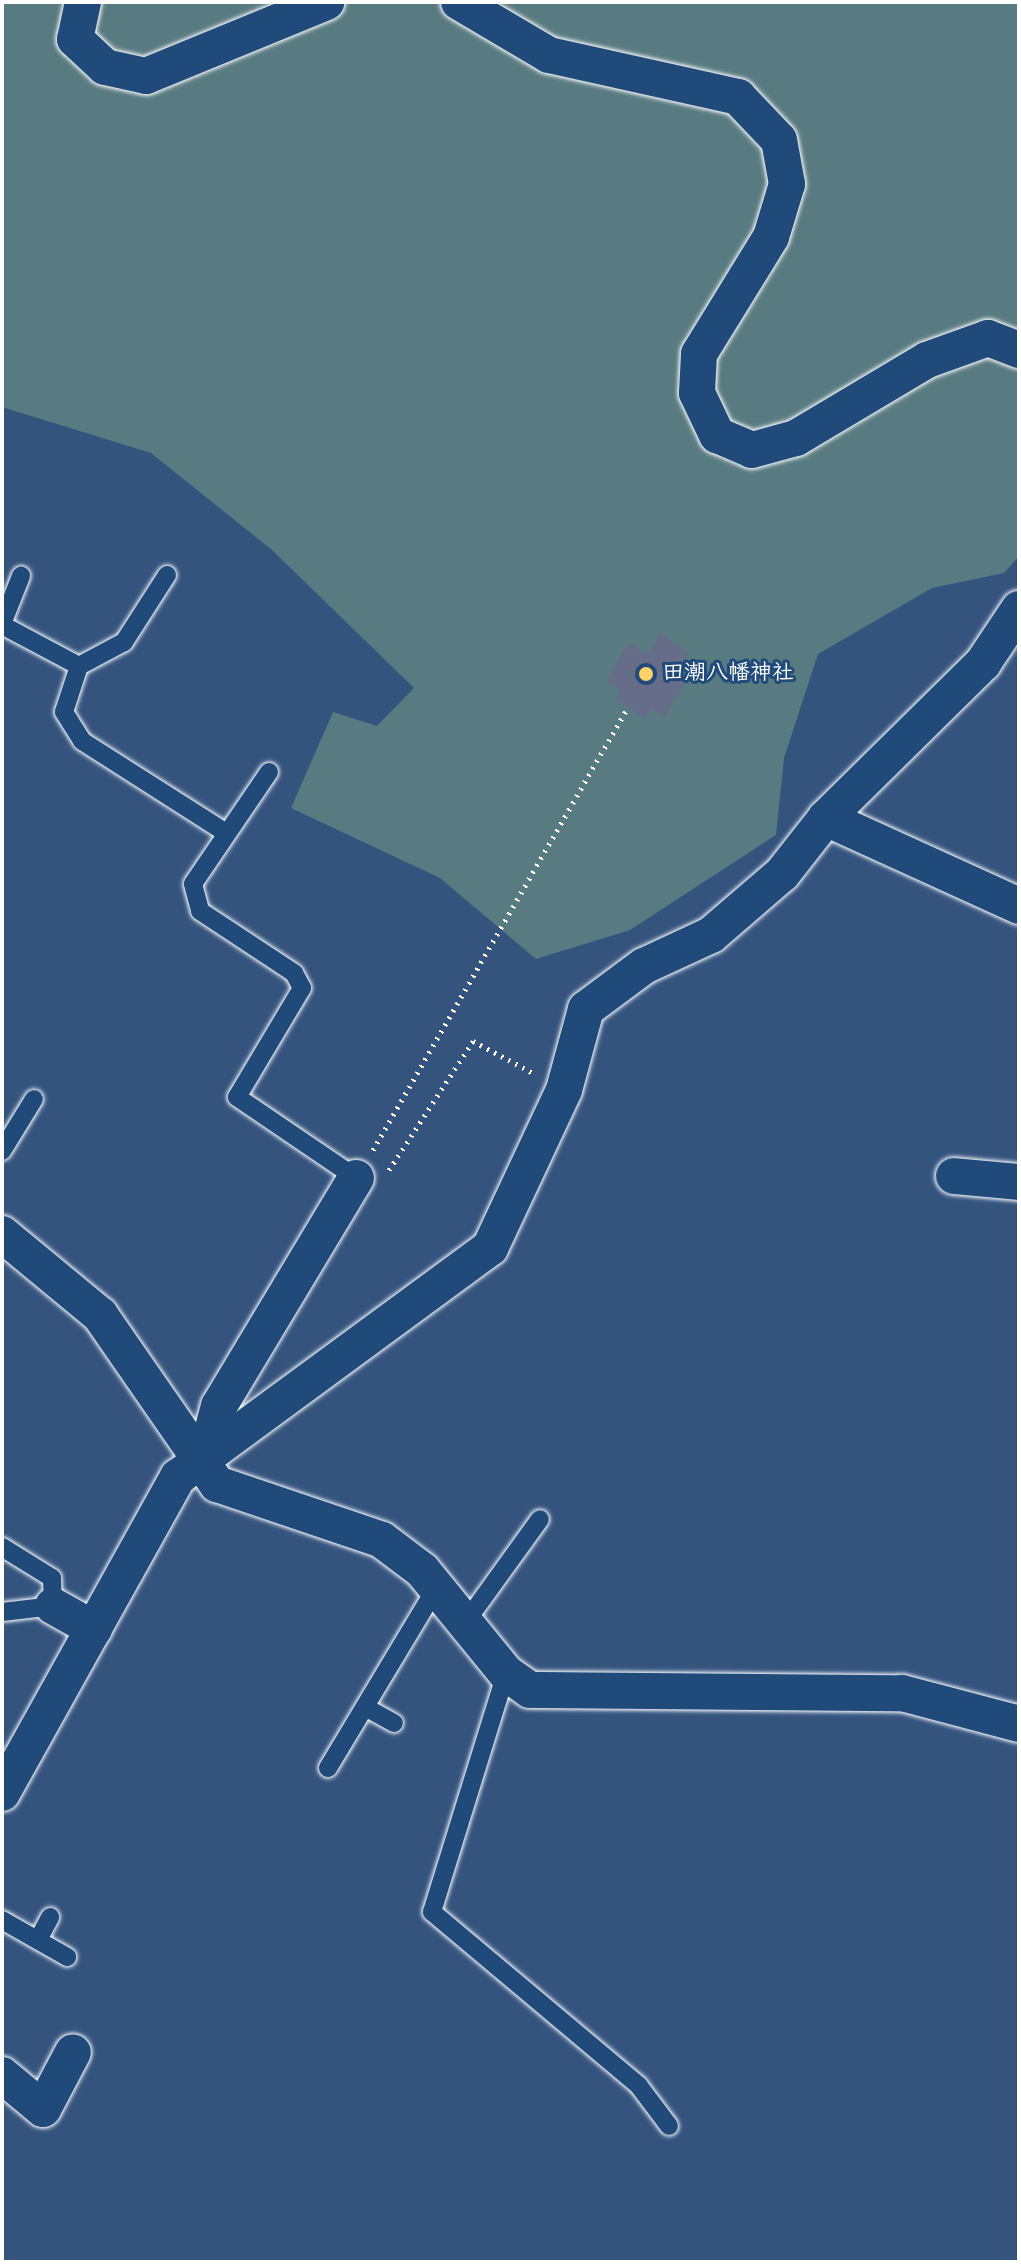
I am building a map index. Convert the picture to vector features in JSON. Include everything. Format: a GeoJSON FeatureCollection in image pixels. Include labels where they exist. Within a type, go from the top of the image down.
{"type":"FeatureCollection","features":[{"type":"Feature","properties":{"kind":"street"},"geometry":{"type":"LineString","coordinates":[[83,2],[75,39],[105,67],[146,76],[326,2]]}},
{"type":"Feature","properties":{"kind":"street"},"geometry":{"type":"LineString","coordinates":[[459,2],[549,55],[738,97],[779,140],[787,184],[771,237],[699,354],[697,393],[717,435],[752,450],[796,438],[927,360],[988,338],[1019,350]]}},
{"type":"Feature","properties":{"kind":"street"},"geometry":{"type":"LineString","coordinates":[[2,1793],[178,1477],[204,1462],[490,1248],[564,1090],[586,1009],[644,966],[711,935],[782,874],[826,818],[983,663],[1019,609]]}},
{"type":"Feature","properties":{"kind":"street"},"geometry":{"type":"LineString","coordinates":[[826,818],[1019,906]]}},
{"type":"Feature","properties":{"kind":"street"},"geometry":{"type":"LineString","coordinates":[[954,1176],[1019,1182]]}},
{"type":"Feature","properties":{"kind":"street"},"geometry":{"type":"LineString","coordinates":[[204,1462],[219,1406],[356,1178]]}},
{"type":"Feature","properties":{"kind":"street"},"geometry":{"type":"LineString","coordinates":[[2,1234],[100,1315],[217,1484],[382,1540],[436,1588],[506,1673],[530,1690],[902,1693],[1019,1724]]}},
{"type":"Feature","properties":{"kind":"street"},"geometry":{"type":"LineString","coordinates":[[53,1606],[94,1629]]}},
{"type":"Feature","properties":{"kind":"street"},"geometry":{"type":"LineString","coordinates":[[2,2075],[43,2109],[73,2052]]}},
{"type":"Feature","properties":{"kind":"lane"},"geometry":{"type":"LineString","coordinates":[[167,575],[124,642],[79,666],[64,712],[82,741],[225,832]]}},
{"type":"Feature","properties":{"kind":"lane"},"geometry":{"type":"LineString","coordinates":[[21,576],[2,624],[79,666]]}},
{"type":"Feature","properties":{"kind":"lane"},"geometry":{"type":"LineString","coordinates":[[269,772],[244,817],[225,832],[193,884],[200,911],[294,973],[302,988],[237,1097],[356,1178]]}},
{"type":"Feature","properties":{"kind":"lane"},"geometry":{"type":"LineString","coordinates":[[2,1151],[34,1099]]}},
{"type":"Feature","properties":{"kind":"lane"},"geometry":{"type":"LineString","coordinates":[[465,1623],[540,1519]]}},
{"type":"Feature","properties":{"kind":"lane"},"geometry":{"type":"LineString","coordinates":[[2,1547],[52,1578],[53,1606],[2,1612]]}},
{"type":"Feature","properties":{"kind":"lane"},"geometry":{"type":"LineString","coordinates":[[328,1768],[436,1588]]}},
{"type":"Feature","properties":{"kind":"lane"},"geometry":{"type":"LineString","coordinates":[[506,1673],[432,1912],[639,2086],[669,2126]]}},
{"type":"Feature","properties":{"kind":"lane"},"geometry":{"type":"LineString","coordinates":[[365,1707],[394,1723]]}},
{"type":"Feature","properties":{"kind":"lane"},"geometry":{"type":"LineString","coordinates":[[38,1940],[50,1917]]}},
{"type":"Feature","properties":{"kind":"lane"},"geometry":{"type":"LineString","coordinates":[[2,1920],[67,1957]]}},
{"type":"Feature","properties":{"kind":"path"},"geometry":{"type":"LineString","coordinates":[[564,1090],[473,1041],[376,1189],[356,1178],[628,707]]}},
{"type":"Feature","properties":{"kind":"green space"},"geometry":{"type":"Polygon","coordinates":[[[2,2],[1019,2],[1019,556],[1004,573],[932,588],[818,654],[784,758],[776,835],[630,930],[536,959],[440,878],[291,808],[333,712],[377,726],[414,688],[272,550],[151,453],[2,407],[2,2]]]}},
{"type":"Feature","properties":{"kind":"building","name":"田潮八幡神社"},"geometry":{"type":"Polygon","coordinates":[[[661,633],[688,653],[677,671],[689,677],[664,717],[651,709],[645,719],[616,699],[621,691],[606,680],[629,643],[647,654],[661,633]]]}},
{"type":"Feature","properties":{"kind":"place","name":"田潮八幡神社"},"geometry":{"type":"Point","coordinates":[646,674]}}]}
